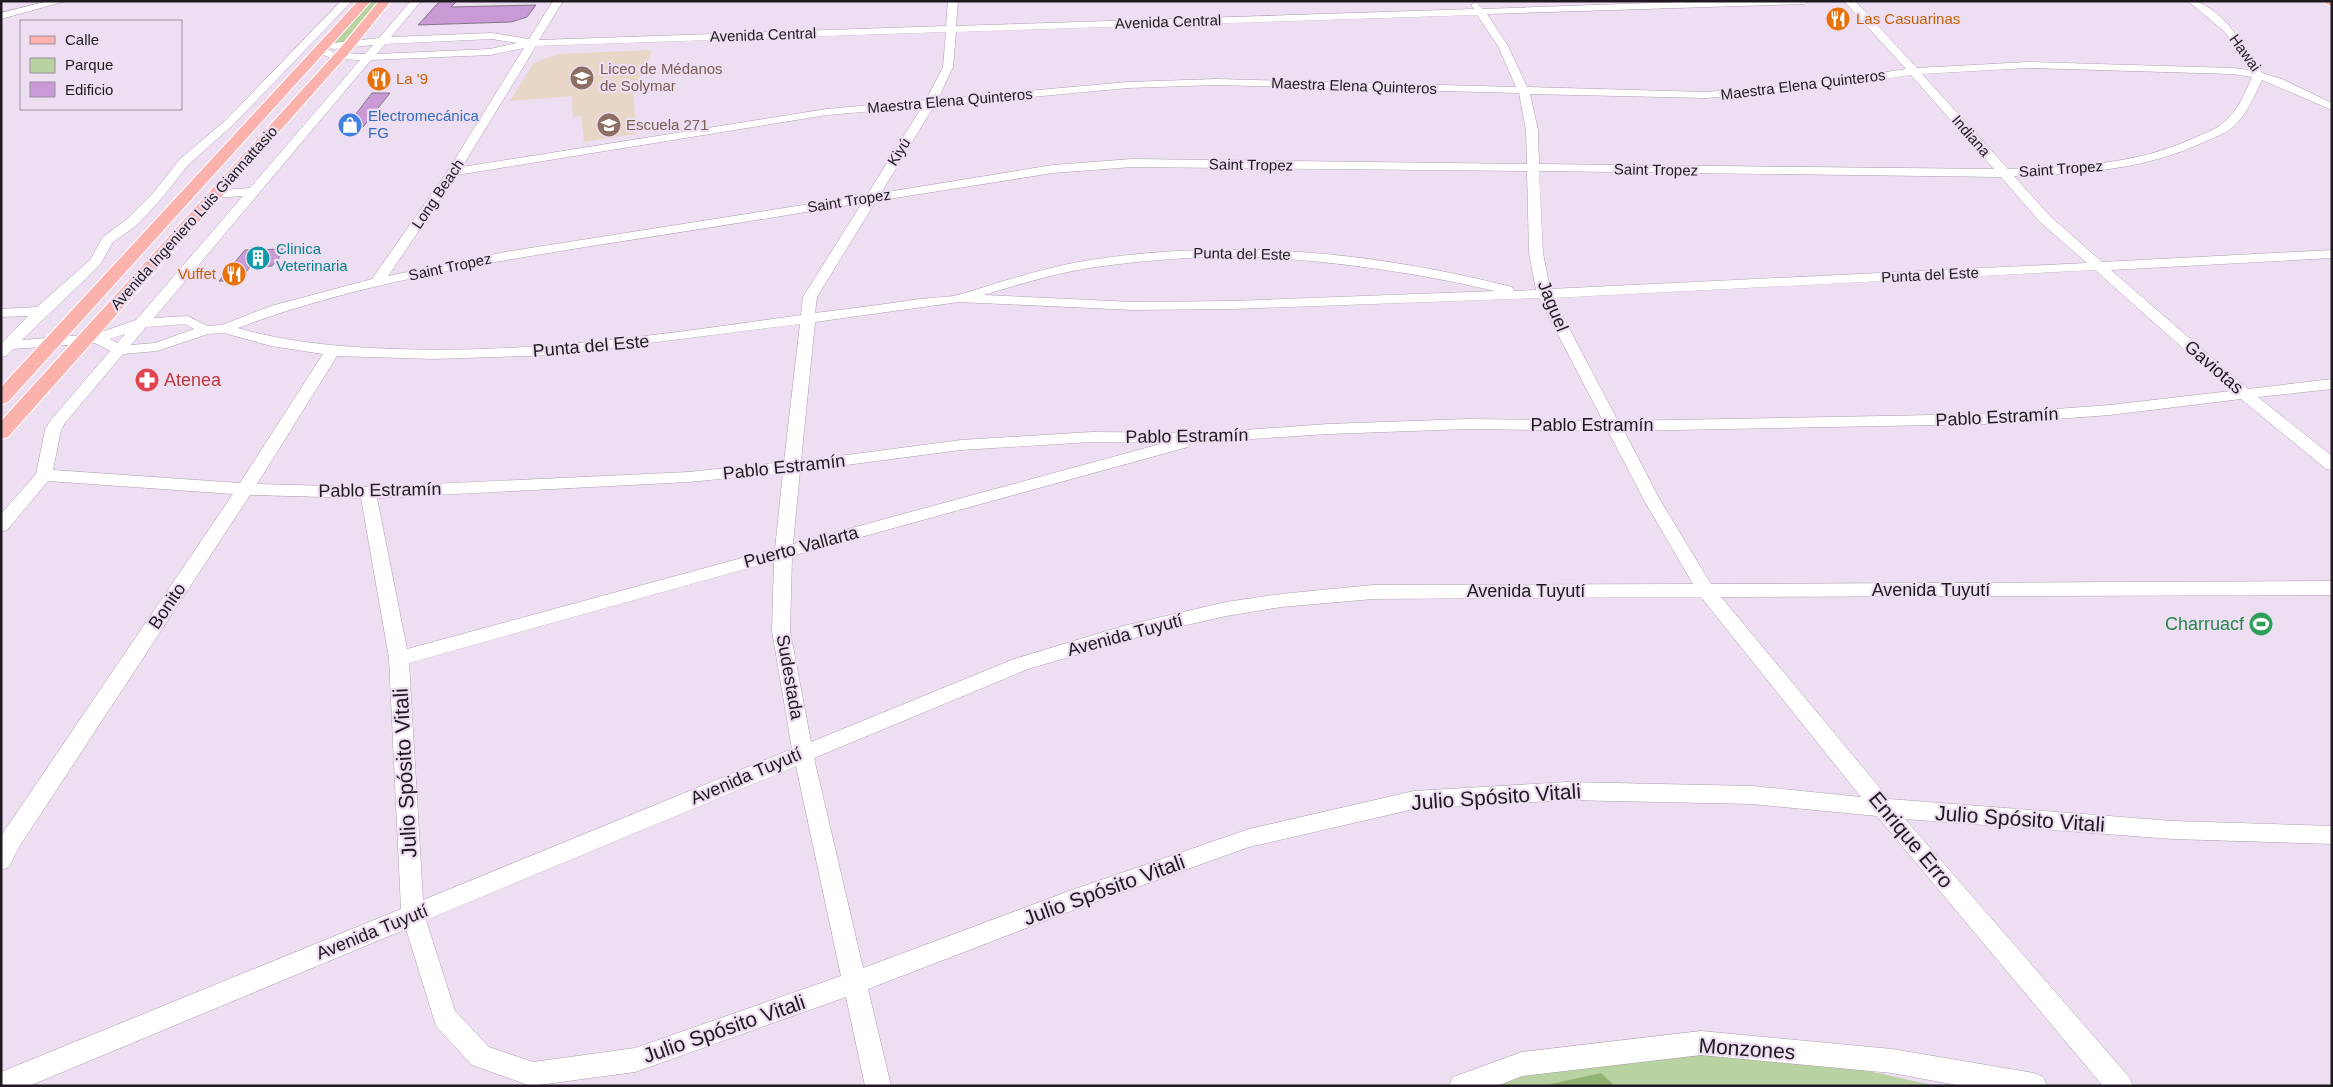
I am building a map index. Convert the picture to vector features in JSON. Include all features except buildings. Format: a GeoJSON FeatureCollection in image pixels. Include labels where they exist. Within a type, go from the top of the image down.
{"type":"FeatureCollection","features":[{"type":"Feature","properties":{"kind":"main road","name":"Avenida Ingeniero Luis Giannattasio"},"geometry":{"type":"LineString","coordinates":[[1,398],[365,1]]}},
{"type":"Feature","properties":{"kind":"main road","name":"Avenida Ingeniero Luis Giannattasio"},"geometry":{"type":"LineString","coordinates":[[1,433],[92,338],[214,194],[350,44],[385,1]]}},
{"type":"Feature","properties":{"kind":"main road"},"geometry":{"type":"LineString","coordinates":[[2328,1],[2332,3]]}},
{"type":"Feature","properties":{"kind":"street"},"geometry":{"type":"LineString","coordinates":[[1,16],[61,1]]}},
{"type":"Feature","properties":{"kind":"street"},"geometry":{"type":"LineString","coordinates":[[5,349],[41,311],[95,262],[108,240],[132,222],[158,195],[184,162],[230,122],[346,1]]}},
{"type":"Feature","properties":{"kind":"street","name":"Avenida Ingeniero Luis Giannattasio"},"geometry":{"type":"LineString","coordinates":[[1,526],[44,475],[53,430],[58,421],[416,1]]}},
{"type":"Feature","properties":{"kind":"street","name":"Long Beach"},"geometry":{"type":"LineString","coordinates":[[378,282],[453,172],[558,1]]}},
{"type":"Feature","properties":{"kind":"street","name":"Kiyú"},"geometry":{"type":"LineString","coordinates":[[806,320],[810,297],[870,197],[930,103],[948,67],[953,1]]}},
{"type":"Feature","properties":{"kind":"street","name":"Avenida Central"},"geometry":{"type":"LineString","coordinates":[[303,48],[321,50],[384,39],[492,36],[532,42],[952,29],[1476,6],[1804,1]]}},
{"type":"Feature","properties":{"kind":"street","name":"Indiana"},"geometry":{"type":"LineString","coordinates":[[1849,1],[1914,70],[2045,219],[2098,267]]}},
{"type":"Feature","properties":{"kind":"street","name":"Hawai"},"geometry":{"type":"LineString","coordinates":[[2193,1],[2229,30],[2258,75],[2278,81],[2332,107]]}},
{"type":"Feature","properties":{"kind":"street","name":"Jaguel"},"geometry":{"type":"LineString","coordinates":[[1476,6],[1503,46],[1524,92],[1532,130],[1536,253],[1544,294],[1576,359],[1616,426],[1652,500],[1706,591]]}},
{"type":"Feature","properties":{"kind":"street","name":"Avenida Central"},"geometry":{"type":"LineString","coordinates":[[321,50],[327,55],[338,57],[369,57],[490,52],[532,42]]}},
{"type":"Feature","properties":{"kind":"street","name":"Maestra Elena Quinteros"},"geometry":{"type":"LineString","coordinates":[[453,172],[826,112],[1128,85],[1216,82],[1524,92],[1733,94],[1808,87],[1914,70],[2028,65],[2232,71],[2258,75]]}},
{"type":"Feature","properties":{"kind":"street","name":"Saint Tropez"},"geometry":{"type":"LineString","coordinates":[[224,328],[276,309],[378,282],[505,256],[1053,169],[1132,163],[2003,173],[2083,170],[2142,162],[2191,145],[2226,126],[2246,104],[2258,75]]}},
{"type":"Feature","properties":{"kind":"street"},"geometry":{"type":"LineString","coordinates":[[214,194],[253,192]]}},
{"type":"Feature","properties":{"kind":"street","name":"Punta del Este"},"geometry":{"type":"LineString","coordinates":[[959,298],[1011,280],[1071,266],[1149,255],[1230,252],[1308,255],[1380,262],[1450,275],[1527,295]]}},
{"type":"Feature","properties":{"kind":"street","name":"Punta del Este"},"geometry":{"type":"LineString","coordinates":[[224,328],[271,342],[332,351],[434,355],[554,351],[806,320],[959,298],[1142,306],[1527,295],[2332,254]]}},
{"type":"Feature","properties":{"kind":"street","name":"Gaviotas"},"geometry":{"type":"LineString","coordinates":[[2098,267],[2245,395],[2332,465]]}},
{"type":"Feature","properties":{"kind":"street"},"geometry":{"type":"LineString","coordinates":[[1,313],[41,311]]}},
{"type":"Feature","properties":{"kind":"street"},"geometry":{"type":"LineString","coordinates":[[5,349],[54,341],[92,338],[141,323],[187,320],[206,330]]}},
{"type":"Feature","properties":{"kind":"street","name":"Sudestada"},"geometry":{"type":"LineString","coordinates":[[806,320],[783,552],[781,631],[803,753],[878,1086]]}},
{"type":"Feature","properties":{"kind":"street"},"geometry":{"type":"LineString","coordinates":[[92,338],[118,350],[157,347],[206,330],[224,328]]}},
{"type":"Feature","properties":{"kind":"street","name":"Bonito"},"geometry":{"type":"LineString","coordinates":[[1,860],[11,840],[245,489],[332,351]]}},
{"type":"Feature","properties":{"kind":"street","name":"Pablo Estramín"},"geometry":{"type":"LineString","coordinates":[[44,475],[245,489],[368,493],[689,477],[792,467],[960,445],[1092,437],[1203,438],[1328,429],[1468,424],[1616,426],[1987,419],[2110,410],[2332,384]]}},
{"type":"Feature","properties":{"kind":"street","name":"Puerto Vallarta"},"geometry":{"type":"LineString","coordinates":[[399,658],[1203,438]]}},
{"type":"Feature","properties":{"kind":"street","name":"Julio Spósito Vitali"},"geometry":{"type":"LineString","coordinates":[[368,493],[399,658],[413,915],[445,1018],[481,1056],[533,1074],[635,1060],[856,982],[1072,900],[1249,838],[1414,800],[1567,791],[1752,795],[1883,808],[2172,830],[2332,835]]}},
{"type":"Feature","properties":{"kind":"street","name":"Avenida Tuyutí"},"geometry":{"type":"LineString","coordinates":[[1,1085],[1020,664],[1122,634],[1226,609],[1288,600],[1373,592],[2332,588]]}},
{"type":"Feature","properties":{"kind":"street","name":"Enrique Erro"},"geometry":{"type":"LineString","coordinates":[[1706,591],[1883,808],[2120,1086]]}},
{"type":"Feature","properties":{"kind":"street","name":"Monzones"},"geometry":{"type":"LineString","coordinates":[[1462,1086],[1522,1064],[1700,1043],[1892,1061],[2034,1086]]}},
{"type":"Feature","properties":{"kind":"shaded area","name":"Liceo de Médanos de Solymar"},"geometry":{"type":"Polygon","coordinates":[[[652,50],[633,92],[637,134],[584,142],[581,116],[573,117],[572,96],[510,101],[533,64],[546,58],[559,54],[652,50]]]}},
{"type":"Feature","properties":{"kind":"green space"},"geometry":{"type":"Polygon","coordinates":[[[371,1],[379,1],[341,45],[331,45],[371,1]]]}},
{"type":"Feature","properties":{"kind":"green space"},"geometry":{"type":"Polygon","coordinates":[[[1702,1048],[1864,1070],[1937,1086],[1485,1086],[1527,1074],[1702,1048]]]}},
{"type":"Feature","properties":{"kind":"green space"},"geometry":{"type":"Polygon","coordinates":[[[1601,1073],[1615,1086],[1542,1086],[1601,1073]]]}},
{"type":"Feature","properties":{"kind":"place","name":"Las Casuarinas"},"geometry":{"type":"Point","coordinates":[1838,19]}},
{"type":"Feature","properties":{"kind":"place","name":"Liceo de Médanos de Solymar"},"geometry":{"type":"Point","coordinates":[582,78]}},
{"type":"Feature","properties":{"kind":"place","name":"La '9"},"geometry":{"type":"Point","coordinates":[379,79]}},
{"type":"Feature","properties":{"kind":"place","name":"Electromecánica FG"},"geometry":{"type":"Point","coordinates":[350,125]}},
{"type":"Feature","properties":{"kind":"place","name":"Escuela 271"},"geometry":{"type":"Point","coordinates":[609,125]}},
{"type":"Feature","properties":{"kind":"place","name":"Clinica Veterinaria"},"geometry":{"type":"Point","coordinates":[258,258]}},
{"type":"Feature","properties":{"kind":"place","name":"Vuffet"},"geometry":{"type":"Point","coordinates":[234,274]}},
{"type":"Feature","properties":{"kind":"place","name":"Atenea"},"geometry":{"type":"Point","coordinates":[147,380]}},
{"type":"Feature","properties":{"kind":"place","name":"Charruacf"},"geometry":{"type":"Point","coordinates":[2261,624]}}]}
